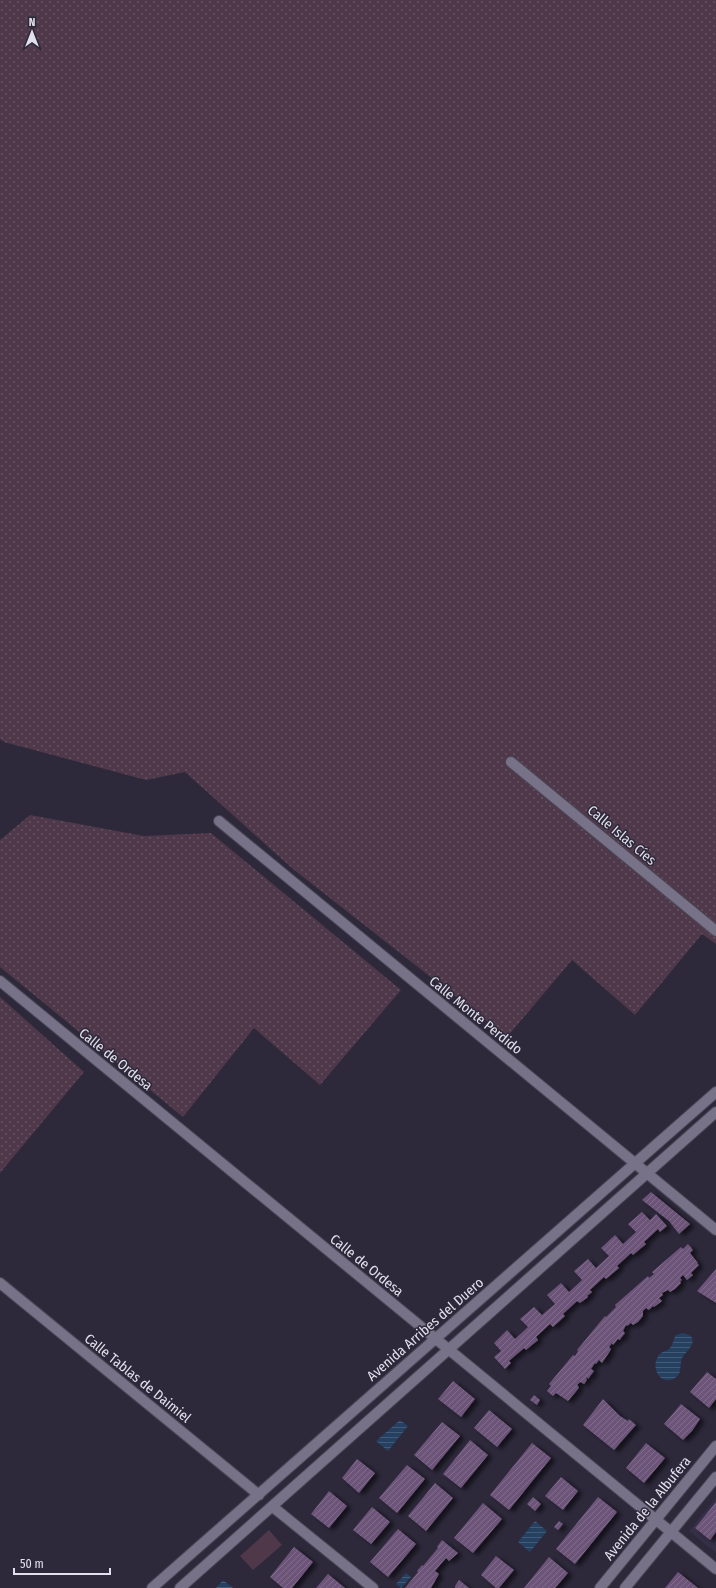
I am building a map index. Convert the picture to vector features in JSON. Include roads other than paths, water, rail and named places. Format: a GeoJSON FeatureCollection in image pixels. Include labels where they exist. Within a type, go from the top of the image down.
{"type":"FeatureCollection","features":[{"type":"Feature","properties":{"kind":"street","name":"Calle Islas Cíes"},"geometry":{"type":"LineString","coordinates":[[511,762],[716,931]]}},
{"type":"Feature","properties":{"kind":"street","name":"Calle Monte Perdido"},"geometry":{"type":"LineString","coordinates":[[219,821],[716,1230]]}},
{"type":"Feature","properties":{"kind":"street","name":"Calle de Ordesa"},"geometry":{"type":"LineString","coordinates":[[0,981],[716,1569]]}},
{"type":"Feature","properties":{"kind":"street","name":"Avenida Arribes del Duero"},"geometry":{"type":"LineString","coordinates":[[152,1588],[716,1092]]}},
{"type":"Feature","properties":{"kind":"street"},"geometry":{"type":"LineString","coordinates":[[180,1588],[716,1112]]}},
{"type":"Feature","properties":{"kind":"street","name":"Calle Tablas de Daimiel"},"geometry":{"type":"LineString","coordinates":[[0,1283],[259,1495]]}},
{"type":"Feature","properties":{"kind":"street","name":"Avenida de la Albufera"},"geometry":{"type":"LineString","coordinates":[[600,1588],[716,1446]]}},
{"type":"Feature","properties":{"kind":"street"},"geometry":{"type":"LineString","coordinates":[[625,1588],[716,1477]]}},
{"type":"Feature","properties":{"kind":"street"},"geometry":{"type":"LineString","coordinates":[[273,1507],[373,1588]]}},
{"type":"Feature","properties":{"kind":"water"},"geometry":{"type":"Polygon","coordinates":[[[683,1333],[692,1338],[692,1345],[682,1358],[679,1374],[672,1380],[663,1379],[658,1375],[656,1369],[655,1365],[657,1358],[661,1353],[670,1348],[676,1335],[683,1333]]]}},
{"type":"Feature","properties":{"kind":"water"},"geometry":{"type":"Polygon","coordinates":[[[400,1420],[408,1426],[388,1451],[376,1441],[400,1420]]]}},
{"type":"Feature","properties":{"kind":"water"},"geometry":{"type":"Polygon","coordinates":[[[535,1521],[547,1531],[530,1552],[518,1542],[535,1521]]]}},
{"type":"Feature","properties":{"kind":"water"},"geometry":{"type":"Polygon","coordinates":[[[406,1573],[411,1577],[401,1588],[396,1584],[406,1573]]]}},
{"type":"Feature","properties":{"kind":"water"},"geometry":{"type":"Polygon","coordinates":[[[223,1580],[233,1588],[216,1588],[223,1580]]]}}]}
